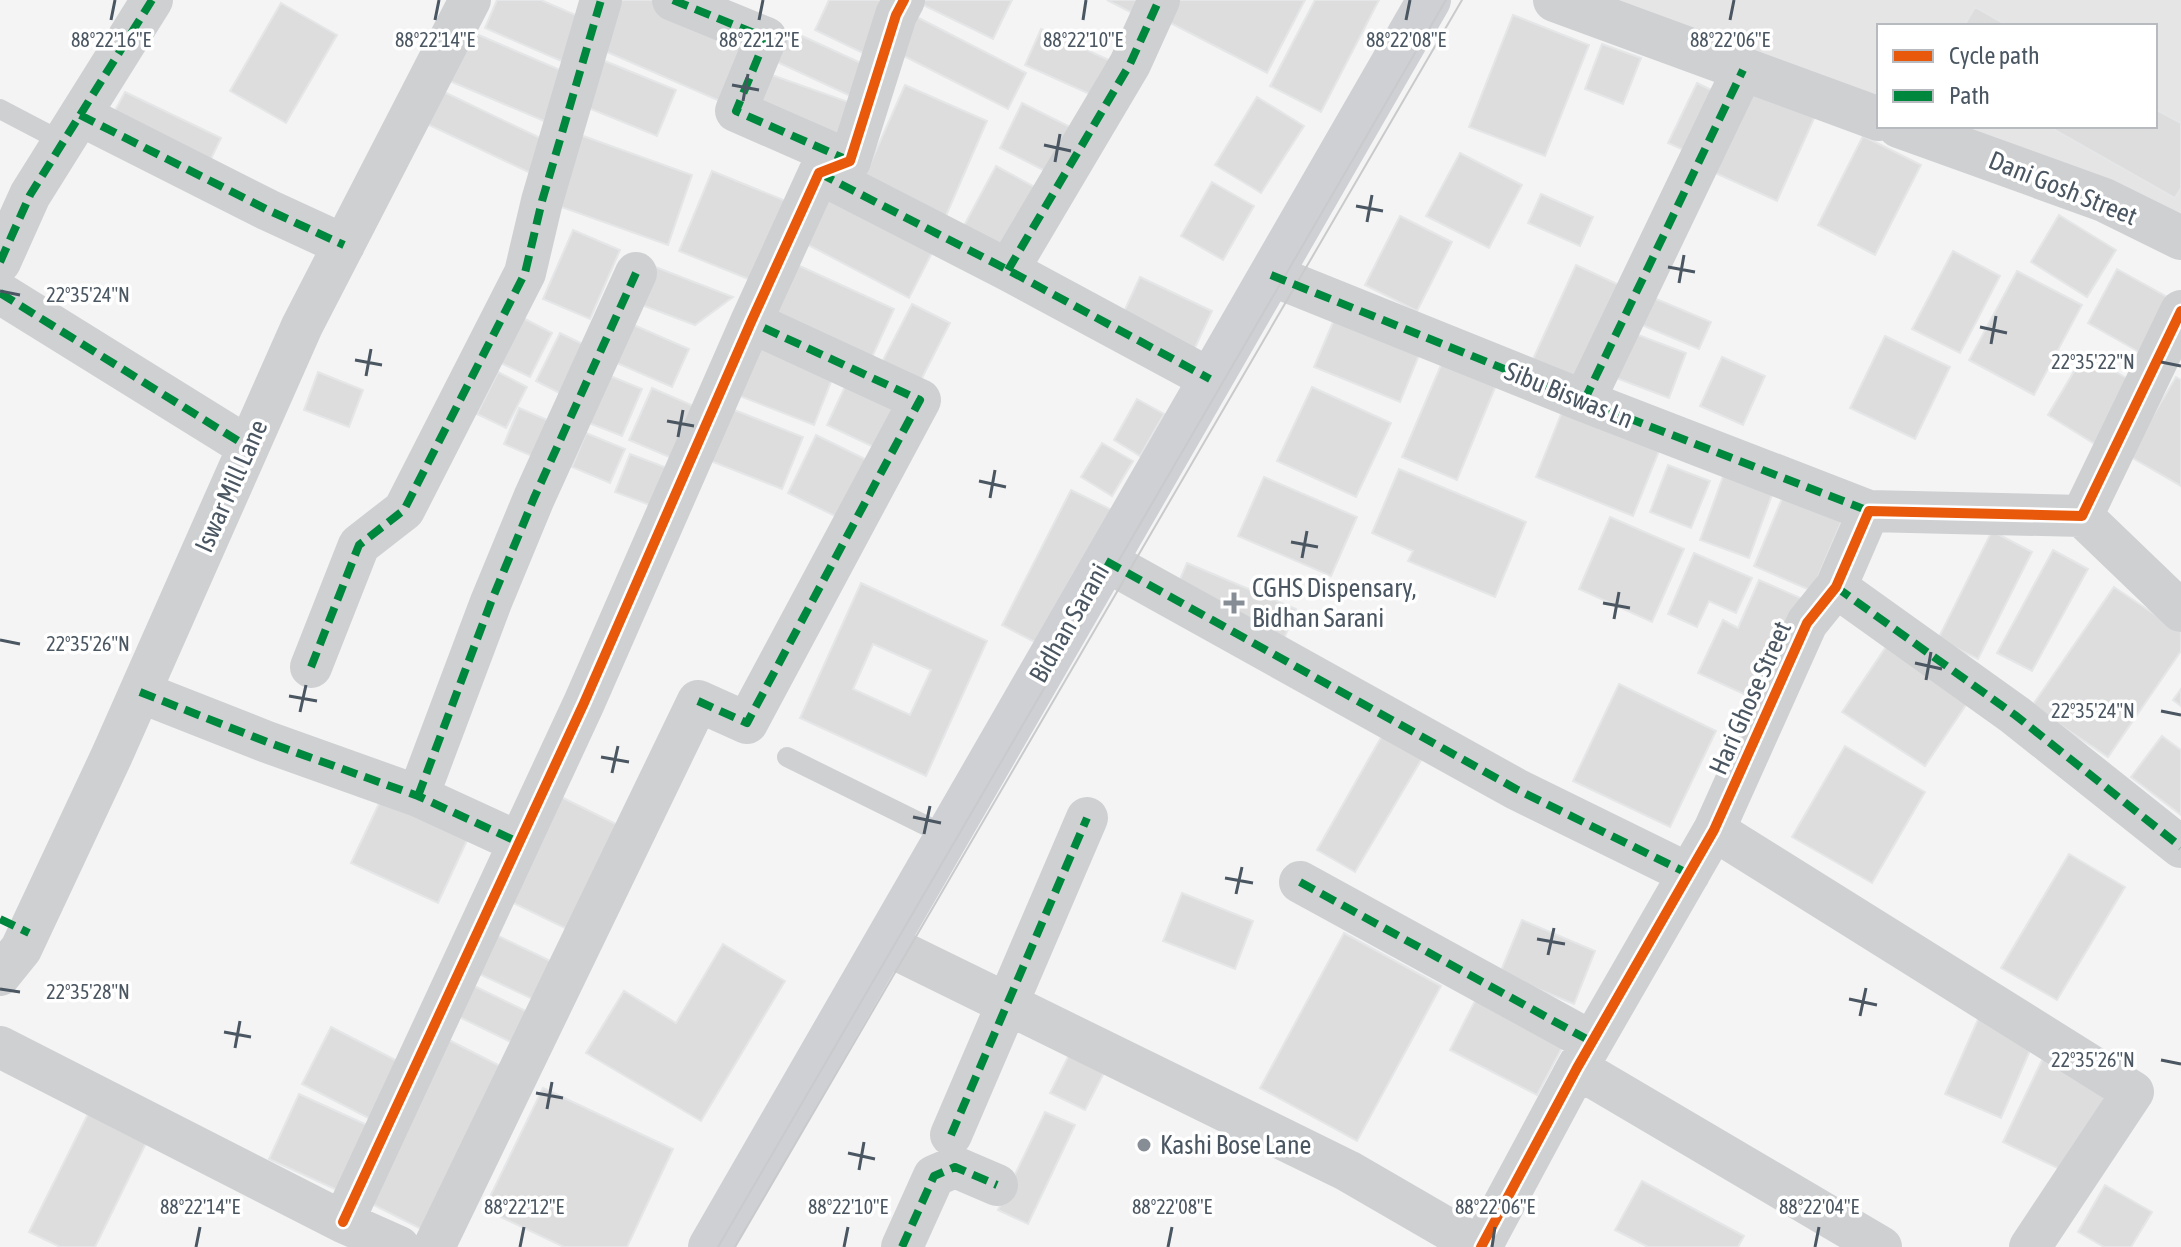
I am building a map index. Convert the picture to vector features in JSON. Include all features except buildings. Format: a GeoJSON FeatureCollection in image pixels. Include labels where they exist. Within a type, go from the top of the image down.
{"type":"FeatureCollection","features":[{"type":"Feature","properties":{"kind":"main road","name":"Bidhan Sarani"},"geometry":{"type":"LineString","coordinates":[[710,1247],[1429,0]]}},
{"type":"Feature","properties":{"kind":"street"},"geometry":{"type":"LineString","coordinates":[[0,262],[30,195],[152,0]]}},
{"type":"Feature","properties":{"kind":"street","name":"Iswar Mill Lane"},"geometry":{"type":"LineString","coordinates":[[0,975],[21,949],[15,926],[140,692],[302,326],[470,0]]}},
{"type":"Feature","properties":{"kind":"street"},"geometry":{"type":"LineString","coordinates":[[311,667],[359,545],[404,510],[525,273],[542,201],[601,0]]}},
{"type":"Feature","properties":{"kind":"street"},"geometry":{"type":"LineString","coordinates":[[673,0],[766,38],[736,111],[1008,270],[1210,379]]}},
{"type":"Feature","properties":{"kind":"street"},"geometry":{"type":"LineString","coordinates":[[343,1222],[584,703],[751,322],[834,167],[904,0]]}},
{"type":"Feature","properties":{"kind":"street"},"geometry":{"type":"LineString","coordinates":[[1008,270],[1130,64],[1159,0]]}},
{"type":"Feature","properties":{"kind":"street"},"geometry":{"type":"LineString","coordinates":[[1555,0],[1877,118]]}},
{"type":"Feature","properties":{"kind":"street"},"geometry":{"type":"LineString","coordinates":[[1584,401],[1743,70]]}},
{"type":"Feature","properties":{"kind":"street"},"geometry":{"type":"LineString","coordinates":[[72,128],[344,245]]}},
{"type":"Feature","properties":{"kind":"street","name":"Dani Gosh Street"},"geometry":{"type":"LineString","coordinates":[[1905,128],[2104,200],[2181,238]]}},
{"type":"Feature","properties":{"kind":"street"},"geometry":{"type":"LineString","coordinates":[[418,796],[534,498],[636,273]]}},
{"type":"Feature","properties":{"kind":"street","name":"Sibu Biswas Ln"},"geometry":{"type":"LineString","coordinates":[[1271,275],[1869,511]]}},
{"type":"Feature","properties":{"kind":"street"},"geometry":{"type":"LineString","coordinates":[[0,293],[248,447]]}},
{"type":"Feature","properties":{"kind":"street"},"geometry":{"type":"LineString","coordinates":[[2082,516],[2181,311]]}},
{"type":"Feature","properties":{"kind":"street"},"geometry":{"type":"LineString","coordinates":[[434,1247],[698,701],[747,723],[920,400],[751,322]]}},
{"type":"Feature","properties":{"kind":"street"},"geometry":{"type":"LineString","coordinates":[[1869,511],[2082,516],[2181,611]]}},
{"type":"Feature","properties":{"kind":"street","name":"Hari Ghose Street"},"geometry":{"type":"LineString","coordinates":[[1480,1247],[1584,1055],[1714,830],[1807,623],[1836,587],[1869,511]]}},
{"type":"Feature","properties":{"kind":"street"},"geometry":{"type":"LineString","coordinates":[[1106,561],[1516,789],[1689,874]]}},
{"type":"Feature","properties":{"kind":"street"},"geometry":{"type":"LineString","coordinates":[[1836,587],[2015,715],[2181,847]]}},
{"type":"Feature","properties":{"kind":"street"},"geometry":{"type":"LineString","coordinates":[[140,692],[418,796],[518,842]]}},
{"type":"Feature","properties":{"kind":"street"},"geometry":{"type":"LineString","coordinates":[[951,1135],[1087,818]]}},
{"type":"Feature","properties":{"kind":"street"},"geometry":{"type":"LineString","coordinates":[[1714,830],[2133,1092],[2030,1247]]}},
{"type":"Feature","properties":{"kind":"street"},"geometry":{"type":"LineString","coordinates":[[1300,882],[1584,1055],[1881,1247]]}},
{"type":"Feature","properties":{"kind":"street"},"geometry":{"type":"LineString","coordinates":[[885,944],[1348,1171],[1480,1247]]}},
{"type":"Feature","properties":{"kind":"street"},"geometry":{"type":"LineString","coordinates":[[0,1047],[343,1222],[399,1247]]}},
{"type":"Feature","properties":{"kind":"street"},"geometry":{"type":"LineString","coordinates":[[902,1247],[934,1176],[955,1167],[997,1185]]}},
{"type":"Feature","properties":{"kind":"lane"},"geometry":{"type":"LineString","coordinates":[[0,109],[72,128]]}},
{"type":"Feature","properties":{"kind":"lane"},"geometry":{"type":"LineString","coordinates":[[787,757],[947,836]]}},
{"type":"Feature","properties":{"kind":"shaded area"},"geometry":{"type":"Polygon","coordinates":[[[1601,0],[2181,0],[2181,215],[1951,128],[2157,128],[2157,24],[1877,24],[1877,101],[1601,0]]]}},
{"type":"Feature","properties":{"kind":"tram line"},"geometry":{"type":"LineString","coordinates":[[718,1247],[1446,0]]}},
{"type":"Feature","properties":{"kind":"tram line"},"geometry":{"type":"LineString","coordinates":[[735,1247],[1462,0]]}},
{"type":"Feature","properties":{"kind":"marked path"},"geometry":{"type":"LineString","coordinates":[[0,262],[30,195],[152,0]]}},
{"type":"Feature","properties":{"kind":"marked path"},"geometry":{"type":"LineString","coordinates":[[311,667],[359,545],[404,510],[525,273],[542,201],[601,0]]}},
{"type":"Feature","properties":{"kind":"marked path"},"geometry":{"type":"LineString","coordinates":[[673,0],[766,38],[736,111],[850,161]]}},
{"type":"Feature","properties":{"kind":"marked path"},"geometry":{"type":"LineString","coordinates":[[1008,270],[1130,64],[1159,0]]}},
{"type":"Feature","properties":{"kind":"marked path"},"geometry":{"type":"LineString","coordinates":[[1584,401],[1743,70]]}},
{"type":"Feature","properties":{"kind":"marked path"},"geometry":{"type":"LineString","coordinates":[[80,115],[344,245]]}},
{"type":"Feature","properties":{"kind":"marked path"},"geometry":{"type":"LineString","coordinates":[[819,173],[1210,379]]}},
{"type":"Feature","properties":{"kind":"marked path"},"geometry":{"type":"LineString","coordinates":[[418,796],[534,498],[636,273]]}},
{"type":"Feature","properties":{"kind":"marked path"},"geometry":{"type":"LineString","coordinates":[[1271,275],[1869,511]]}},
{"type":"Feature","properties":{"kind":"marked path"},"geometry":{"type":"LineString","coordinates":[[0,293],[248,447]]}},
{"type":"Feature","properties":{"kind":"marked path"},"geometry":{"type":"LineString","coordinates":[[698,701],[747,723],[920,400],[751,322]]}},
{"type":"Feature","properties":{"kind":"marked path"},"geometry":{"type":"LineString","coordinates":[[1106,561],[1516,789],[1689,874]]}},
{"type":"Feature","properties":{"kind":"marked path"},"geometry":{"type":"LineString","coordinates":[[1836,587],[2015,715],[2181,847]]}},
{"type":"Feature","properties":{"kind":"marked path"},"geometry":{"type":"LineString","coordinates":[[140,692],[418,796],[518,842]]}},
{"type":"Feature","properties":{"kind":"marked path"},"geometry":{"type":"LineString","coordinates":[[951,1135],[1087,818]]}},
{"type":"Feature","properties":{"kind":"marked path"},"geometry":{"type":"LineString","coordinates":[[1300,882],[1592,1042]]}},
{"type":"Feature","properties":{"kind":"marked path"},"geometry":{"type":"LineString","coordinates":[[0,919],[29,933]]}},
{"type":"Feature","properties":{"kind":"marked path"},"geometry":{"type":"LineString","coordinates":[[902,1247],[934,1176],[955,1167],[997,1185]]}},
{"type":"Feature","properties":{"kind":"cycle path"},"geometry":{"type":"LineString","coordinates":[[343,1222],[584,703],[819,173],[850,161],[896,15],[904,0]]}},
{"type":"Feature","properties":{"kind":"cycle path"},"geometry":{"type":"LineString","coordinates":[[1481,1247],[1577,1068],[1714,830],[1807,623],[1836,587],[1869,511],[2082,516],[2181,311]]}},
{"type":"Feature","properties":{"kind":"place","name":"CGHS Dispensary, Bidhan Sarani"},"geometry":{"type":"Point","coordinates":[1234,603]}},
{"type":"Feature","properties":{"kind":"place","name":"Kashi Bose Lane"},"geometry":{"type":"Point","coordinates":[1144,1145]}}]}
